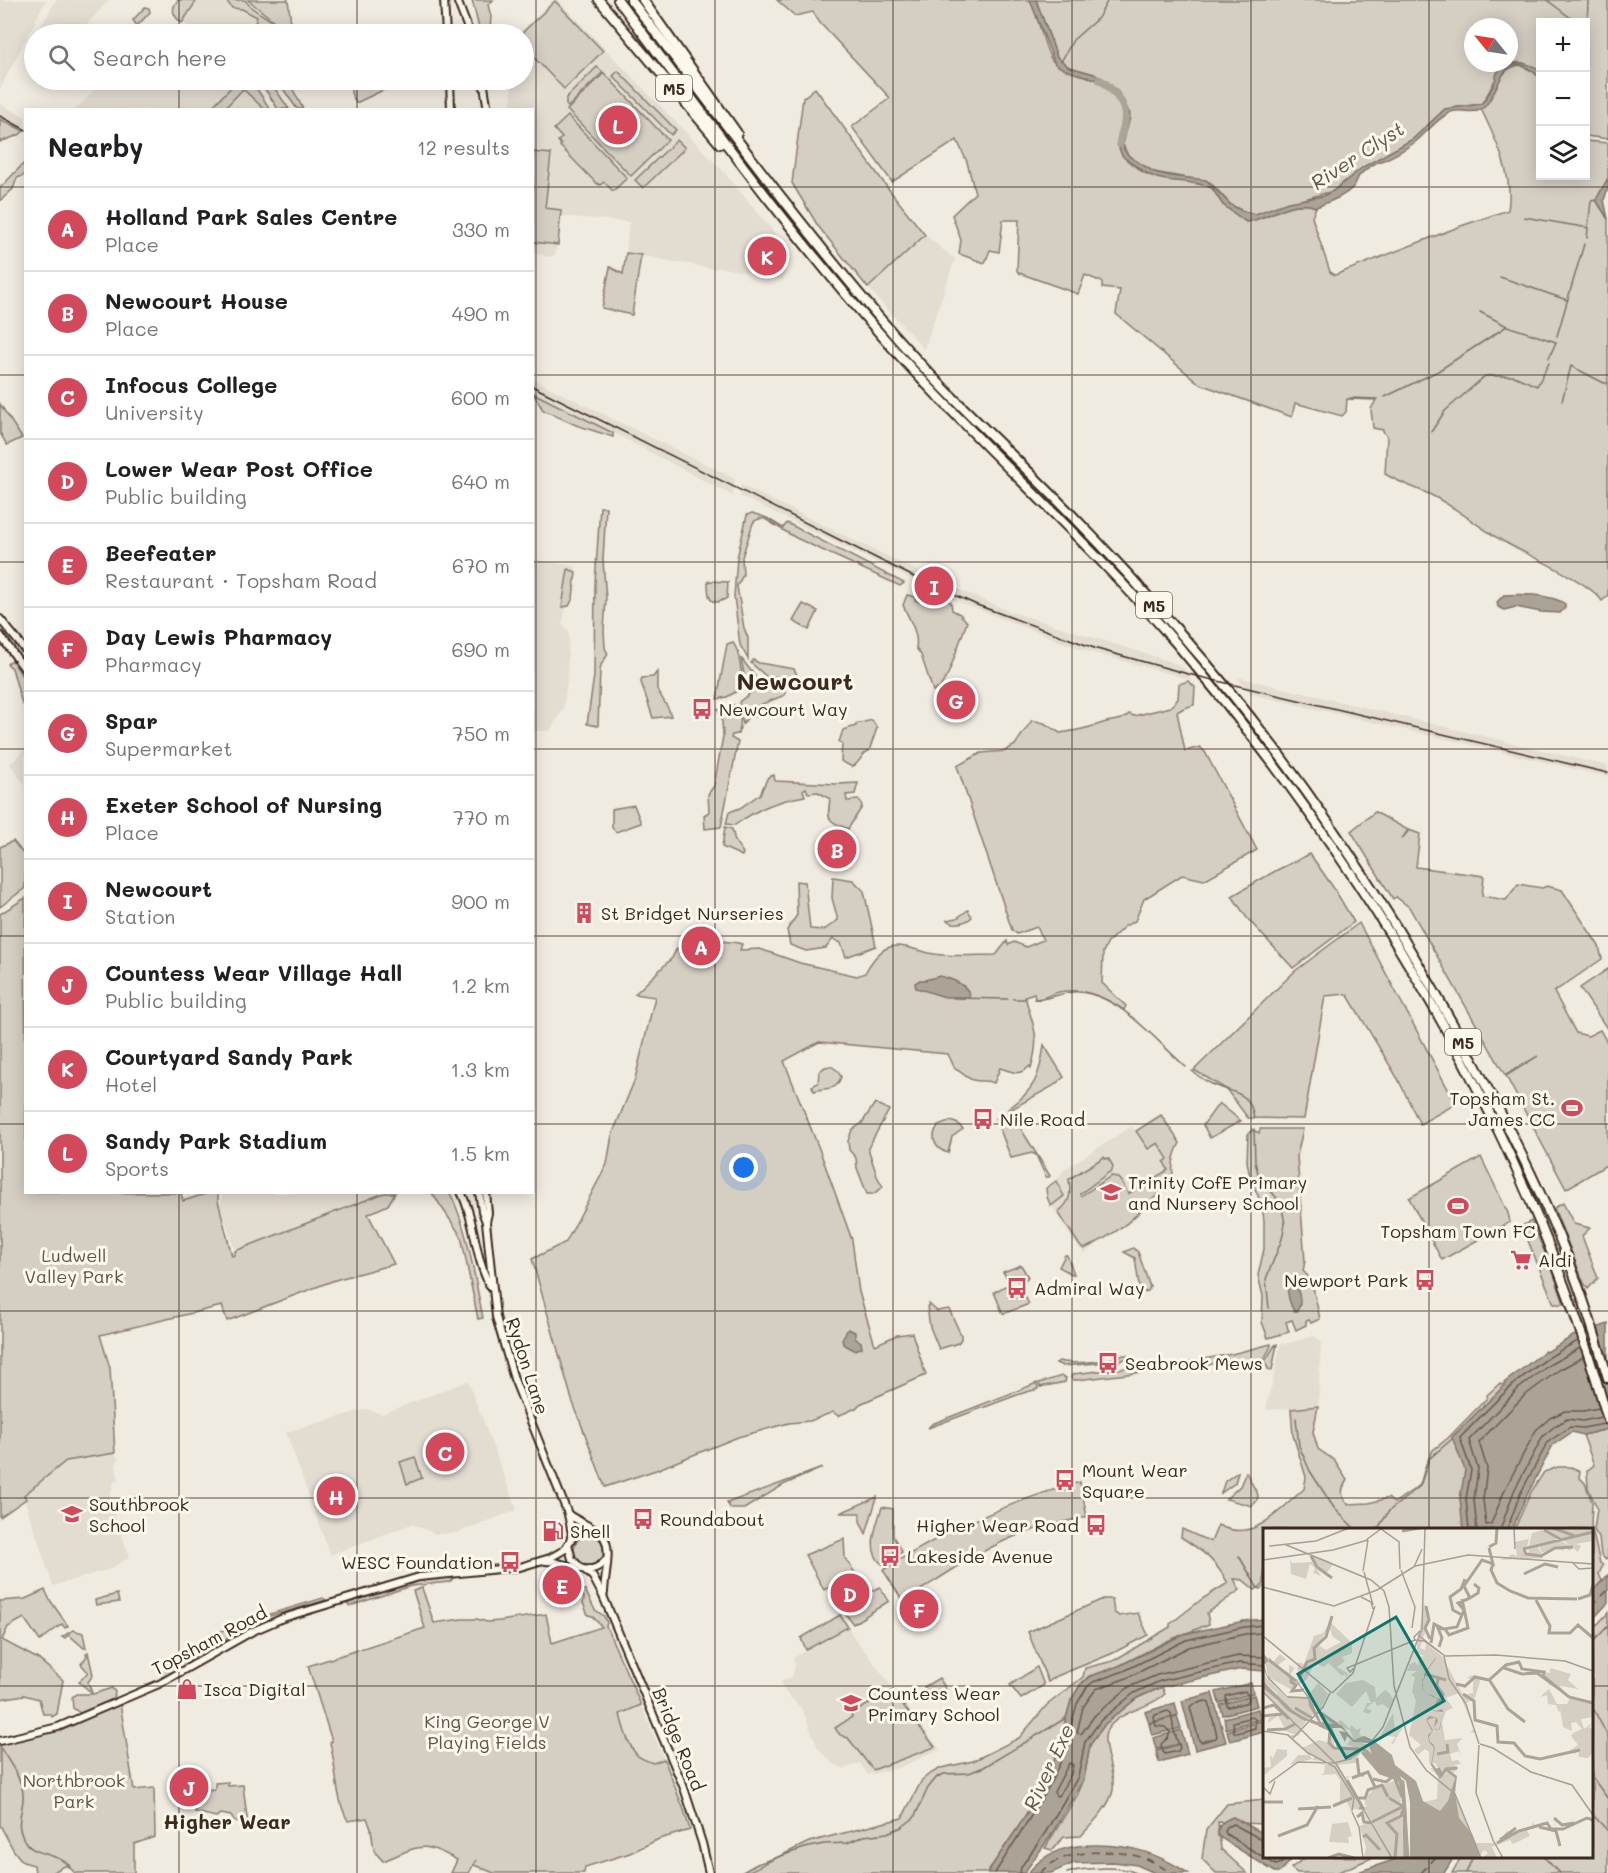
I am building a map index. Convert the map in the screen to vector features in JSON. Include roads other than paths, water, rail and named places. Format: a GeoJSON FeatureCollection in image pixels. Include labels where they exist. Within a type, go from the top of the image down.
{"type":"FeatureCollection","features":[{"type":"Feature","properties":{"kind":"highway","name":"M5"},"geometry":{"type":"LineString","coordinates":[[599,0],[738,165],[750,175]]}},
{"type":"Feature","properties":{"kind":"highway","name":"M5"},"geometry":{"type":"LineString","coordinates":[[618,0],[812,255],[889,345],[968,428],[1062,520],[1166,632],[1266,755],[1365,896],[1427,997],[1478,1089],[1529,1195],[1564,1282],[1608,1420]]}},
{"type":"Feature","properties":{"kind":"highway","name":"M5"},"geometry":{"type":"LineString","coordinates":[[632,0],[818,245],[897,338],[1069,512],[1181,634],[1274,748],[1328,822],[1380,899],[1435,990],[1487,1085],[1537,1189],[1575,1277],[1608,1378]]}},
{"type":"Feature","properties":{"kind":"highway","name":"M5"},"geometry":{"type":"LineString","coordinates":[[643,0],[729,120],[756,165]]}},
{"type":"Feature","properties":{"kind":"main road"},"geometry":{"type":"LineString","coordinates":[[444,0],[445,24]]}},
{"type":"Feature","properties":{"kind":"main road"},"geometry":{"type":"LineString","coordinates":[[458,0],[466,24]]}},
{"type":"Feature","properties":{"kind":"main road"},"geometry":{"type":"LineString","coordinates":[[450,90],[451,108]]}},
{"type":"Feature","properties":{"kind":"main road"},"geometry":{"type":"LineString","coordinates":[[485,90],[488,108]]}},
{"type":"Feature","properties":{"kind":"main road"},"geometry":{"type":"LineString","coordinates":[[0,619],[24,649]]}},
{"type":"Feature","properties":{"kind":"main road"},"geometry":{"type":"LineString","coordinates":[[0,635],[24,668]]}},
{"type":"Feature","properties":{"kind":"main road"},"geometry":{"type":"LineString","coordinates":[[462,1194],[467,1205],[482,1272],[492,1289]]}},
{"type":"Feature","properties":{"kind":"main road","name":"Rydon Lane"},"geometry":{"type":"LineString","coordinates":[[479,1194],[486,1222],[496,1317],[514,1379],[568,1514],[572,1534],[569,1542]]}},
{"type":"Feature","properties":{"kind":"main road","name":"Rydon Lane"},"geometry":{"type":"LineString","coordinates":[[486,1194],[488,1213],[486,1222]]}},
{"type":"Feature","properties":{"kind":"main road"},"geometry":{"type":"LineString","coordinates":[[568,1514],[603,1535],[608,1552],[603,1596]]}},
{"type":"Feature","properties":{"kind":"main road"},"geometry":{"type":"LineString","coordinates":[[594,1529],[580,1530],[569,1542],[572,1559],[593,1577],[599,1587]]}},
{"type":"Feature","properties":{"kind":"main road","name":"Topsham Road"},"geometry":{"type":"LineString","coordinates":[[1,1741],[65,1725],[159,1684],[253,1630],[283,1618],[419,1578],[465,1571],[500,1570],[542,1561],[564,1550],[569,1542]]}},
{"type":"Feature","properties":{"kind":"main road"},"geometry":{"type":"LineString","coordinates":[[583,1569],[599,1567],[608,1552]]}},
{"type":"Feature","properties":{"kind":"main road","name":"Topsham Road"},"geometry":{"type":"LineString","coordinates":[[542,1561],[559,1562],[573,1568],[583,1569]]}},
{"type":"Feature","properties":{"kind":"main road"},"geometry":{"type":"LineString","coordinates":[[573,1568],[599,1587]]}},
{"type":"Feature","properties":{"kind":"main road","name":"Bridge Road"},"geometry":{"type":"LineString","coordinates":[[599,1587],[684,1788],[709,1873]]}},
{"type":"Feature","properties":{"kind":"water"},"geometry":{"type":"Polygon","coordinates":[[[1030,0],[1036,0],[1057,57],[1069,67],[1106,80],[1118,92],[1130,114],[1123,144],[1124,150],[1130,157],[1154,172],[1206,180],[1231,205],[1255,214],[1288,202],[1323,196],[1333,191],[1363,167],[1413,139],[1445,109],[1481,104],[1492,89],[1497,73],[1506,72],[1487,104],[1480,110],[1453,111],[1444,116],[1414,143],[1366,169],[1353,187],[1341,196],[1316,207],[1298,205],[1246,222],[1223,205],[1212,188],[1157,178],[1124,158],[1119,142],[1127,120],[1120,100],[1104,83],[1068,71],[1055,64],[1030,0]]]}},
{"type":"Feature","properties":{"kind":"water"},"geometry":{"type":"Polygon","coordinates":[[[1518,63],[1536,68],[1536,75],[1527,67],[1518,65],[1518,63]]]}},
{"type":"Feature","properties":{"kind":"water"},"geometry":{"type":"Polygon","coordinates":[[[1608,178],[1604,200],[1608,219],[1596,200],[1608,178]]]}},
{"type":"Feature","properties":{"kind":"water"},"geometry":{"type":"Polygon","coordinates":[[[1504,595],[1544,596],[1565,604],[1565,608],[1560,613],[1516,607],[1504,610],[1498,607],[1497,602],[1504,595]]]}},
{"type":"Feature","properties":{"kind":"water"},"geometry":{"type":"Polygon","coordinates":[[[940,976],[961,984],[970,994],[969,997],[945,997],[916,988],[915,983],[920,980],[940,976]]]}},
{"type":"Feature","properties":{"kind":"water"},"geometry":{"type":"Polygon","coordinates":[[[1288,1280],[1290,1282],[1292,1280],[1299,1295],[1300,1303],[1297,1311],[1294,1311],[1289,1300],[1288,1280]]]}},
{"type":"Feature","properties":{"kind":"water"},"geometry":{"type":"Polygon","coordinates":[[[1608,1324],[1608,1429],[1583,1435],[1572,1432],[1553,1445],[1512,1528],[1463,1528],[1460,1499],[1465,1470],[1452,1437],[1505,1385],[1504,1383],[1545,1351],[1547,1352],[1573,1336],[1608,1324]]]}},
{"type":"Feature","properties":{"kind":"water"},"geometry":{"type":"Polygon","coordinates":[[[848,1329],[855,1332],[855,1338],[861,1342],[862,1348],[854,1350],[843,1344],[842,1339],[848,1329]]]}},
{"type":"Feature","properties":{"kind":"water"},"geometry":{"type":"Polygon","coordinates":[[[1608,1575],[1608,1603],[1593,1619],[1593,1591],[1608,1575]]]}},
{"type":"Feature","properties":{"kind":"water"},"geometry":{"type":"Polygon","coordinates":[[[1263,1619],[1263,1671],[1241,1669],[1162,1687],[1137,1698],[1105,1724],[1090,1745],[1084,1779],[1050,1837],[1024,1873],[987,1873],[1041,1789],[1054,1761],[1071,1700],[1081,1684],[1089,1677],[1121,1665],[1184,1634],[1263,1619]]]}},
{"type":"Feature","properties":{"kind":"water"},"geometry":{"type":"Polygon","coordinates":[[[1251,1683],[1253,1693],[1219,1703],[1216,1692],[1251,1683]]]}},
{"type":"Feature","properties":{"kind":"water"},"geometry":{"type":"Polygon","coordinates":[[[1212,1693],[1226,1742],[1195,1750],[1182,1701],[1212,1693]]]}},
{"type":"Feature","properties":{"kind":"water"},"geometry":{"type":"Polygon","coordinates":[[[1254,1695],[1257,1706],[1223,1715],[1220,1705],[1254,1695]]]}},
{"type":"Feature","properties":{"kind":"water"},"geometry":{"type":"Polygon","coordinates":[[[1175,1703],[1178,1715],[1149,1723],[1145,1712],[1175,1703]]]}},
{"type":"Feature","properties":{"kind":"water"},"geometry":{"type":"Polygon","coordinates":[[[1258,1709],[1261,1719],[1226,1729],[1224,1718],[1258,1709]]]}},
{"type":"Feature","properties":{"kind":"water"},"geometry":{"type":"Polygon","coordinates":[[[1177,1716],[1181,1728],[1152,1735],[1149,1724],[1177,1716]]]}},
{"type":"Feature","properties":{"kind":"water"},"geometry":{"type":"Polygon","coordinates":[[[1261,1721],[1263,1728],[1263,1732],[1230,1741],[1227,1731],[1261,1721]]]}},
{"type":"Feature","properties":{"kind":"water"},"geometry":{"type":"Polygon","coordinates":[[[1181,1730],[1188,1754],[1159,1762],[1156,1751],[1180,1744],[1156,1749],[1153,1738],[1181,1730]]]}},
{"type":"Feature","properties":{"kind":"water"},"geometry":{"type":"Polygon","coordinates":[[[1233,1817],[1263,1833],[1263,1858],[1293,1858],[1280,1872],[1275,1872],[1218,1836],[1220,1826],[1233,1817]]]}},
{"type":"Feature","properties":{"kind":"water"},"geometry":{"type":"Polygon","coordinates":[[[1097,1845],[1145,1852],[1188,1873],[1155,1873],[1137,1865],[1114,1862],[1074,1863],[1051,1873],[1028,1873],[1043,1859],[1059,1850],[1097,1845]]]}},
{"type":"Feature","properties":{"kind":"water"},"geometry":{"type":"Polygon","coordinates":[[[1399,1858],[1453,1858],[1444,1873],[1355,1873],[1399,1858]]]}},
{"type":"Feature","properties":{"kind":"waterway"},"geometry":{"type":"LineString","coordinates":[[1062,60],[1073,40],[1098,18],[1108,0]]}},
{"type":"Feature","properties":{"kind":"waterway"},"geometry":{"type":"LineString","coordinates":[[1547,0],[1571,18]]}},
{"type":"Feature","properties":{"kind":"waterway"},"geometry":{"type":"LineString","coordinates":[[1587,18],[1588,0]]}},
{"type":"Feature","properties":{"kind":"waterway","name":"River Clyst"},"geometry":{"type":"LineString","coordinates":[[1100,80],[1116,95],[1124,110],[1125,122],[1120,144]]}},
{"type":"Feature","properties":{"kind":"waterway"},"geometry":{"type":"LineString","coordinates":[[1587,238],[1591,201],[1597,200]]}},
{"type":"Feature","properties":{"kind":"waterway"},"geometry":{"type":"LineString","coordinates":[[1524,217],[1589,228]]}},
{"type":"Feature","properties":{"kind":"waterway"},"geometry":{"type":"LineString","coordinates":[[1557,336],[1584,244]]}},
{"type":"Feature","properties":{"kind":"waterway"},"geometry":{"type":"LineString","coordinates":[[1500,277],[1567,300]]}},
{"type":"Feature","properties":{"kind":"waterway"},"geometry":{"type":"LineString","coordinates":[[1480,312],[1507,326],[1556,342],[1549,358]]}},
{"type":"Feature","properties":{"kind":"waterway"},"geometry":{"type":"LineString","coordinates":[[1385,397],[1438,371],[1507,326]]}},
{"type":"Feature","properties":{"kind":"waterway"},"geometry":{"type":"LineString","coordinates":[[1431,432],[1445,411],[1485,376],[1514,376],[1537,386],[1549,363]]}},
{"type":"Feature","properties":{"kind":"waterway"},"geometry":{"type":"LineString","coordinates":[[1562,401],[1571,366],[1608,383]]}},
{"type":"Feature","properties":{"kind":"waterway"},"geometry":{"type":"LineString","coordinates":[[1350,398],[1377,399]]}},
{"type":"Feature","properties":{"kind":"waterway"},"geometry":{"type":"LineString","coordinates":[[1034,999],[1074,992],[1095,995],[1110,1002],[1137,1021],[1186,1067]]}},
{"type":"Feature","properties":{"kind":"waterway"},"geometry":{"type":"LineString","coordinates":[[953,998],[1008,999]]}},
{"type":"Feature","properties":{"kind":"waterway"},"geometry":{"type":"LineString","coordinates":[[1013,999],[1025,999]]}},
{"type":"Feature","properties":{"kind":"waterway"},"geometry":{"type":"LineString","coordinates":[[1192,1071],[1209,1083],[1244,1097],[1249,1102],[1254,1119]]}},
{"type":"Feature","properties":{"kind":"waterway"},"geometry":{"type":"LineString","coordinates":[[1254,1129],[1255,1162],[1259,1177],[1281,1203],[1285,1224],[1282,1239],[1266,1279],[1269,1308]]}},
{"type":"Feature","properties":{"kind":"waterway"},"geometry":{"type":"LineString","coordinates":[[1296,1418],[1299,1446],[1310,1471],[1334,1508],[1354,1528]]}},
{"type":"Feature","properties":{"kind":"waterway"},"geometry":{"type":"LineString","coordinates":[[1378,1528],[1389,1511],[1420,1486],[1429,1459],[1452,1439]]}},
{"type":"Feature","properties":{"kind":"waterway"},"geometry":{"type":"LineString","coordinates":[[1239,1556],[1257,1587],[1263,1588]]}},
{"type":"Feature","properties":{"kind":"waterway"},"geometry":{"type":"LineString","coordinates":[[1593,1642],[1608,1626]]}},
{"type":"Feature","properties":{"kind":"waterway"},"geometry":{"type":"LineString","coordinates":[[1593,1708],[1608,1737]]}},
{"type":"Feature","properties":{"kind":"waterway","name":"River Exe"},"geometry":{"type":"LineString","coordinates":[[741,1873],[757,1864],[805,1848],[847,1843],[864,1836],[887,1833],[902,1827],[914,1818],[928,1788],[937,1777],[944,1774],[969,1773],[984,1767],[1066,1718]]}},
{"type":"Feature","properties":{"kind":"waterway"},"geometry":{"type":"LineString","coordinates":[[0,1747],[22,1787],[23,1799],[19,1823],[26,1843],[35,1850],[70,1866]]}},
{"type":"Feature","properties":{"kind":"waterway"},"geometry":{"type":"LineString","coordinates":[[1593,1778],[1608,1799]]}},
{"type":"Feature","properties":{"kind":"waterway"},"geometry":{"type":"LineString","coordinates":[[1593,1815],[1608,1831]]}},
{"type":"Feature","properties":{"kind":"waterway"},"geometry":{"type":"LineString","coordinates":[[1466,1873],[1472,1858]]}},
{"type":"Feature","properties":{"kind":"waterway"},"geometry":{"type":"LineString","coordinates":[[1545,1858],[1559,1873]]}},
{"type":"Feature","properties":{"kind":"waterway"},"geometry":{"type":"LineString","coordinates":[[1067,1873],[1102,1868],[1136,1873]]}},
{"type":"Feature","properties":{"kind":"railway"},"geometry":{"type":"LineString","coordinates":[[0,116],[24,129]]}},
{"type":"Feature","properties":{"kind":"railway"},"geometry":{"type":"LineString","coordinates":[[534,387],[916,578],[977,605],[1097,649],[1188,674],[1608,773]]}},
{"type":"Feature","properties":{"kind":"place","name":"Sandy Park Stadium"},"geometry":{"type":"Point","coordinates":[618,125]}},
{"type":"Feature","properties":{"kind":"place","name":"Courtyard Sandy Park"},"geometry":{"type":"Point","coordinates":[767,256]}},
{"type":"Feature","properties":{"kind":"place","name":"Newcourt"},"geometry":{"type":"Point","coordinates":[934,586]}},
{"type":"Feature","properties":{"kind":"place","name":"Spar"},"geometry":{"type":"Point","coordinates":[956,700]}},
{"type":"Feature","properties":{"kind":"place","name":"Newcourt Way"},"geometry":{"type":"Point","coordinates":[702,709]}},
{"type":"Feature","properties":{"kind":"place","name":"Newcourt House"},"geometry":{"type":"Point","coordinates":[837,849]}},
{"type":"Feature","properties":{"kind":"place","name":"St Bridget Nurseries"},"geometry":{"type":"Point","coordinates":[584,913]}},
{"type":"Feature","properties":{"kind":"place","name":"Holland Park Sales Centre"},"geometry":{"type":"Point","coordinates":[701,946]}},
{"type":"Feature","properties":{"kind":"place","name":"Topsham St. James CC"},"geometry":{"type":"Point","coordinates":[1572,1108]}},
{"type":"Feature","properties":{"kind":"place","name":"Nile Road"},"geometry":{"type":"Point","coordinates":[983,1119]}},
{"type":"Feature","properties":{"kind":"place","name":"Trinity CofE Primary and Nursery School"},"geometry":{"type":"Point","coordinates":[1111,1192]}},
{"type":"Feature","properties":{"kind":"place","name":"Topsham Town FC"},"geometry":{"type":"Point","coordinates":[1458,1206]}},
{"type":"Feature","properties":{"kind":"place","name":"Aldi"},"geometry":{"type":"Point","coordinates":[1521,1260]}},
{"type":"Feature","properties":{"kind":"place","name":"Newport Park"},"geometry":{"type":"Point","coordinates":[1425,1280]}},
{"type":"Feature","properties":{"kind":"place","name":"Admiral Way"},"geometry":{"type":"Point","coordinates":[1017,1288]}},
{"type":"Feature","properties":{"kind":"place","name":"Seabrook Mews"},"geometry":{"type":"Point","coordinates":[1108,1363]}},
{"type":"Feature","properties":{"kind":"place","name":"Infocus College"},"geometry":{"type":"Point","coordinates":[445,1452]}},
{"type":"Feature","properties":{"kind":"place","name":"Mount Wear Square"},"geometry":{"type":"Point","coordinates":[1065,1480]}},
{"type":"Feature","properties":{"kind":"place","name":"Exeter School of Nursing"},"geometry":{"type":"Point","coordinates":[336,1496]}},
{"type":"Feature","properties":{"kind":"place","name":"Southbrook School"},"geometry":{"type":"Point","coordinates":[72,1514]}},
{"type":"Feature","properties":{"kind":"place","name":"Roundabout"},"geometry":{"type":"Point","coordinates":[643,1519]}},
{"type":"Feature","properties":{"kind":"place","name":"Higher Wear Road"},"geometry":{"type":"Point","coordinates":[1096,1525]}},
{"type":"Feature","properties":{"kind":"place","name":"Shell"},"geometry":{"type":"Point","coordinates":[553,1531]}},
{"type":"Feature","properties":{"kind":"place","name":"Lakeside Avenue"},"geometry":{"type":"Point","coordinates":[890,1556]}},
{"type":"Feature","properties":{"kind":"place","name":"WESC Foundation"},"geometry":{"type":"Point","coordinates":[510,1562]}},
{"type":"Feature","properties":{"kind":"place","name":"Beefeater"},"geometry":{"type":"Point","coordinates":[562,1585]}},
{"type":"Feature","properties":{"kind":"place","name":"Lower Wear Post Office"},"geometry":{"type":"Point","coordinates":[850,1593]}},
{"type":"Feature","properties":{"kind":"place","name":"Day Lewis Pharmacy"},"geometry":{"type":"Point","coordinates":[919,1609]}},
{"type":"Feature","properties":{"kind":"place","name":"Isca Digital"},"geometry":{"type":"Point","coordinates":[187,1689]}},
{"type":"Feature","properties":{"kind":"place","name":"Countess Wear Primary School"},"geometry":{"type":"Point","coordinates":[851,1703]}},
{"type":"Feature","properties":{"kind":"place","name":"Countess Wear Village Hall"},"geometry":{"type":"Point","coordinates":[189,1787]}},
{"type":"Feature","properties":{"kind":"district","name":"Newcourt"},"geometry":{"type":"Point","coordinates":[795,680]}},
{"type":"Feature","properties":{"kind":"district","name":"Higher Wear"},"geometry":{"type":"Point","coordinates":[227,1821]}},
{"type":"Feature","properties":{"kind":"park label","name":"Ludwell Valley Park"},"geometry":{"type":"Point","coordinates":[74,1265]}},
{"type":"Feature","properties":{"kind":"park label","name":"King George V Playing Fields"},"geometry":{"type":"Point","coordinates":[487,1731]}},
{"type":"Feature","properties":{"kind":"park label","name":"Northbrook Park"},"geometry":{"type":"Point","coordinates":[74,1790]}}]}
